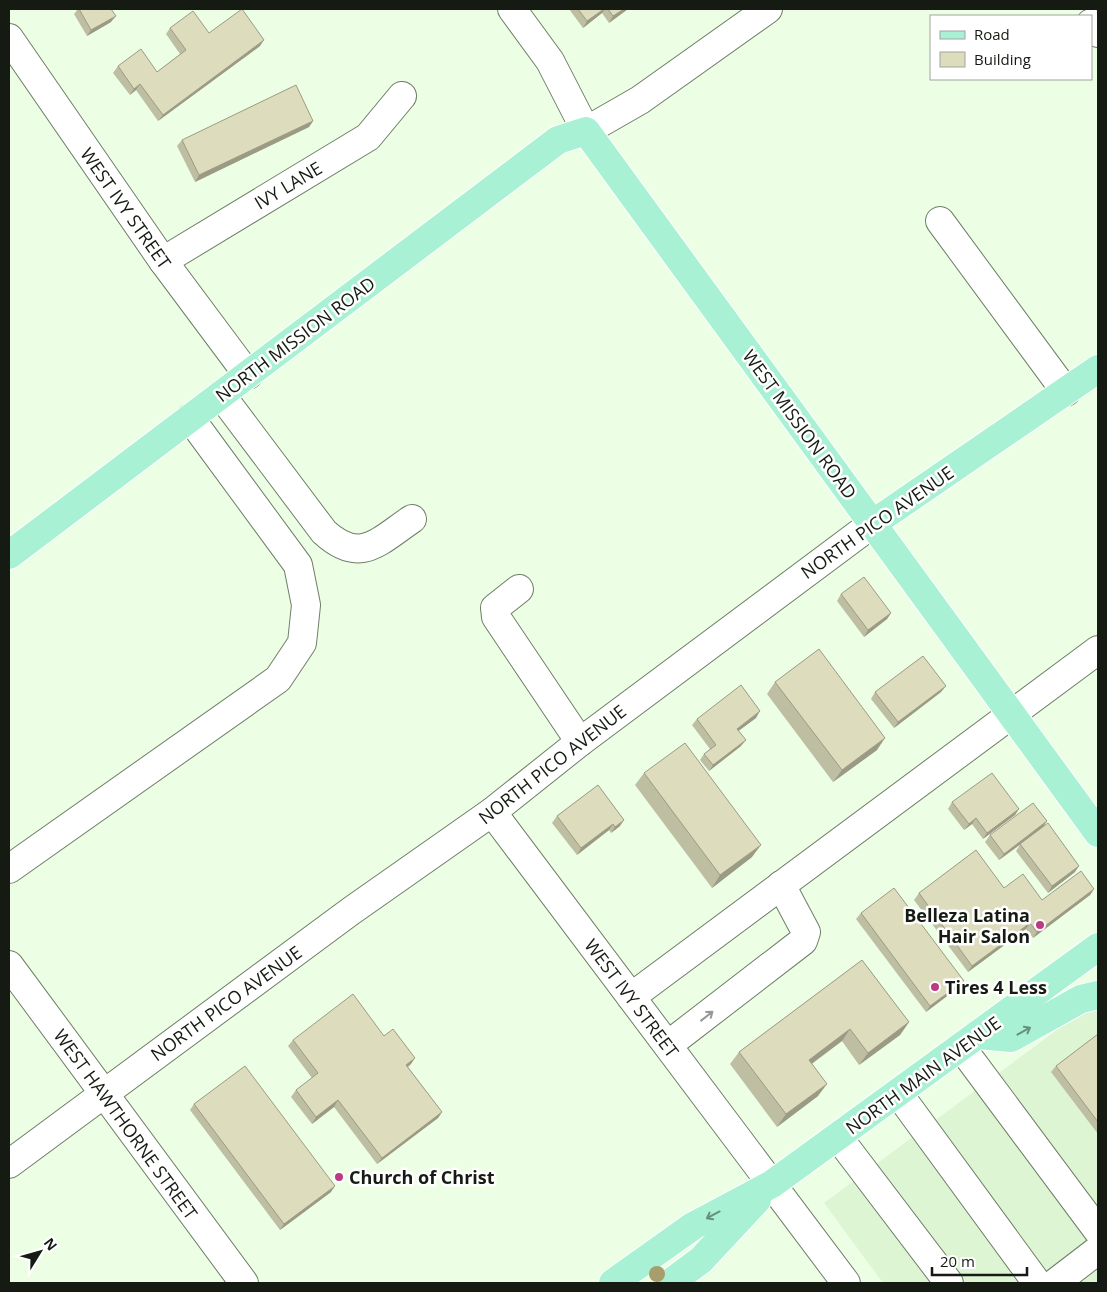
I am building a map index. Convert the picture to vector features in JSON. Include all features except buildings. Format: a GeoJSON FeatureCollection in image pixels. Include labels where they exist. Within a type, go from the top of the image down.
{"type":"FeatureCollection","features":[{"type":"Feature","properties":{"kind":"main road","name":"NORTH MISSION ROAD"},"geometry":{"type":"LineString","coordinates":[[9,555],[558,140],[586,131]]}},
{"type":"Feature","properties":{"kind":"main road","name":"WEST MISSION ROAD"},"geometry":{"type":"LineString","coordinates":[[586,131],[1098,833]]}},
{"type":"Feature","properties":{"kind":"main road","name":"NORTH PICO AVENUE"},"geometry":{"type":"LineString","coordinates":[[872,524],[1098,369]]}},
{"type":"Feature","properties":{"kind":"main road","name":"NORTH MAIN AVENUE"},"geometry":{"type":"LineString","coordinates":[[613,1283],[693,1226],[772,1184],[1098,948]]}},
{"type":"Feature","properties":{"kind":"main road"},"geometry":{"type":"LineString","coordinates":[[969,1041],[1011,1038],[1081,999],[1098,995]]}},
{"type":"Feature","properties":{"kind":"main road","name":"NORTH MAIN AVENUE"},"geometry":{"type":"LineString","coordinates":[[670,1283],[701,1260],[772,1184]]}},
{"type":"Feature","properties":{"kind":"street","name":"WEST MISSION ROAD"},"geometry":{"type":"LineString","coordinates":[[512,9],[550,61],[586,131]]}},
{"type":"Feature","properties":{"kind":"street"},"geometry":{"type":"LineString","coordinates":[[586,131],[640,100],[768,9]]}},
{"type":"Feature","properties":{"kind":"street","name":"WEST IVY STREET"},"geometry":{"type":"LineString","coordinates":[[9,38],[163,261],[248,375]]}},
{"type":"Feature","properties":{"kind":"street","name":"IVY LANE"},"geometry":{"type":"LineString","coordinates":[[163,261],[368,137],[402,96]]}},
{"type":"Feature","properties":{"kind":"street"},"geometry":{"type":"LineString","coordinates":[[940,221],[1066,392]]}},
{"type":"Feature","properties":{"kind":"street"},"geometry":{"type":"LineString","coordinates":[[220,395],[324,532],[338,544],[360,550],[374,545],[412,519]]}},
{"type":"Feature","properties":{"kind":"street"},"geometry":{"type":"LineString","coordinates":[[9,869],[278,679],[302,642],[306,605],[298,565],[190,418]]}},
{"type":"Feature","properties":{"kind":"street","name":"NORTH PICO AVENUE"},"geometry":{"type":"LineString","coordinates":[[9,1164],[351,911],[492,812],[580,742],[872,524]]}},
{"type":"Feature","properties":{"kind":"street"},"geometry":{"type":"LineString","coordinates":[[519,590],[495,608],[496,617],[580,742]]}},
{"type":"Feature","properties":{"kind":"street"},"geometry":{"type":"LineString","coordinates":[[631,997],[1098,650]]}},
{"type":"Feature","properties":{"kind":"street","name":"WEST IVY STREET"},"geometry":{"type":"LineString","coordinates":[[492,812],[846,1283]]}},
{"type":"Feature","properties":{"kind":"street"},"geometry":{"type":"LineString","coordinates":[[668,1046],[804,941],[806,932],[781,886]]}},
{"type":"Feature","properties":{"kind":"street","name":"WEST HAWTHORNE STREET"},"geometry":{"type":"LineString","coordinates":[[9,965],[244,1283]]}},
{"type":"Feature","properties":{"kind":"street"},"geometry":{"type":"LineString","coordinates":[[969,1041],[1098,1231]]}},
{"type":"Feature","properties":{"kind":"street"},"geometry":{"type":"LineString","coordinates":[[898,1093],[1037,1283]]}},
{"type":"Feature","properties":{"kind":"street"},"geometry":{"type":"LineString","coordinates":[[838,1137],[949,1283]]}},
{"type":"Feature","properties":{"kind":"street"},"geometry":{"type":"LineString","coordinates":[[1055,1283],[1098,1250]]}},
{"type":"Feature","properties":{"kind":"shaded area"},"geometry":{"type":"Polygon","coordinates":[[[1089,1006],[1098,1006],[1098,1283],[883,1283],[824,1203],[1089,1006]]]}},
{"type":"Feature","properties":{"kind":"place","name":"Belleza Latina Hair Salon"},"geometry":{"type":"Point","coordinates":[1040,925]}},
{"type":"Feature","properties":{"kind":"place","name":"Tires 4 Less"},"geometry":{"type":"Point","coordinates":[935,987]}},
{"type":"Feature","properties":{"kind":"place","name":"Church of Christ"},"geometry":{"type":"Point","coordinates":[339,1177]}}]}
